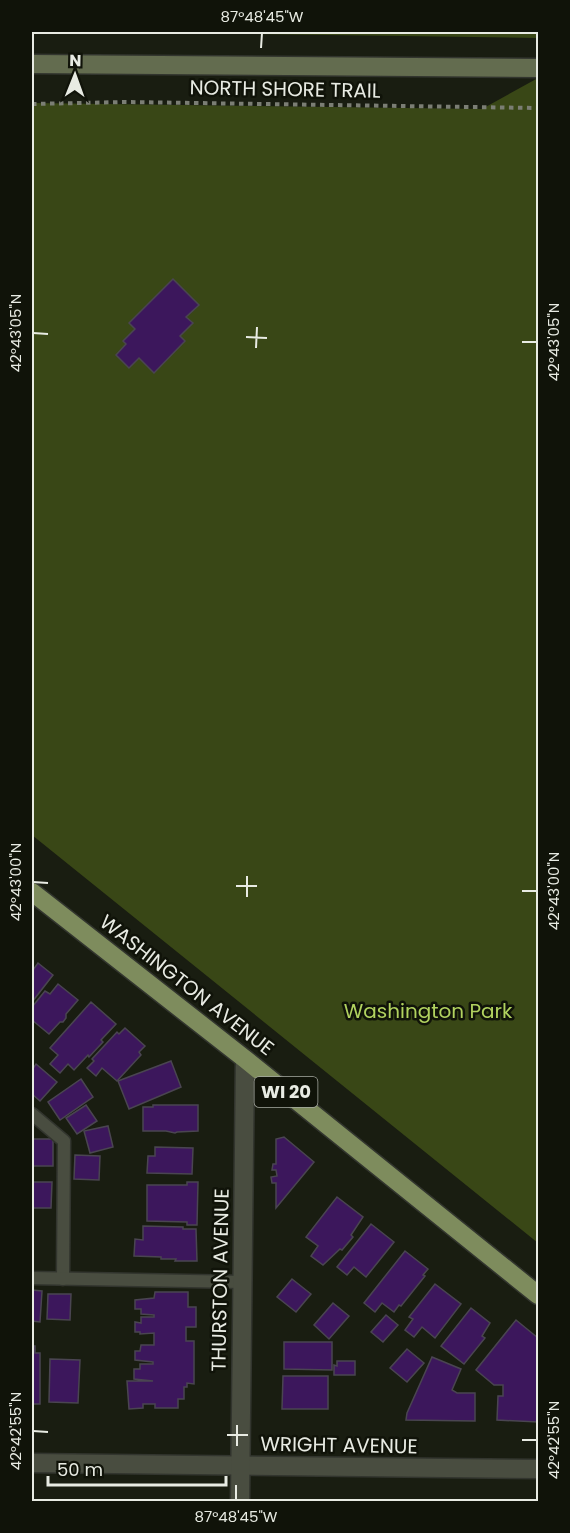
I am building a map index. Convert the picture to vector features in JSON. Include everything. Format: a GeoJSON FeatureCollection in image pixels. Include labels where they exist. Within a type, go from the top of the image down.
{"type":"FeatureCollection","features":[{"type":"Feature","properties":{"kind":"main road","name":"WASHINGTON AVENUE"},"geometry":{"type":"LineString","coordinates":[[32,892],[245,1059],[538,1295]]}},
{"type":"Feature","properties":{"kind":"street"},"geometry":{"type":"LineString","coordinates":[[32,64],[538,68]]}},
{"type":"Feature","properties":{"kind":"street","name":"THURSTON AVENUE"},"geometry":{"type":"LineString","coordinates":[[240,1502],[245,1059]]}},
{"type":"Feature","properties":{"kind":"street","name":"WRIGHT AVENUE"},"geometry":{"type":"LineString","coordinates":[[32,1463],[538,1469]]}},
{"type":"Feature","properties":{"kind":"lane"},"geometry":{"type":"LineString","coordinates":[[32,1114],[64,1141],[63,1279]]}},
{"type":"Feature","properties":{"kind":"lane"},"geometry":{"type":"LineString","coordinates":[[32,1278],[242,1282]]}},
{"type":"Feature","properties":{"kind":"path","name":"NORTH SHORE TRAIL"},"geometry":{"type":"LineString","coordinates":[[32,104],[126,102],[538,108]]}},
{"type":"Feature","properties":{"kind":"green space"},"geometry":{"type":"Polygon","coordinates":[[[113,32],[538,32],[538,38],[113,32]]]}},
{"type":"Feature","properties":{"kind":"green space","name":"Washington Park"},"geometry":{"type":"Polygon","coordinates":[[[538,78],[538,1243],[32,835],[32,103],[482,109],[538,78]]]}},
{"type":"Feature","properties":{"kind":"building"},"geometry":{"type":"Polygon","coordinates":[[[173,279],[199,305],[186,317],[193,323],[180,336],[185,341],[154,373],[139,358],[129,368],[116,355],[126,344],[123,341],[135,329],[129,323],[173,279]]]}},
{"type":"Feature","properties":{"kind":"building"},"geometry":{"type":"Polygon","coordinates":[[[38,963],[53,975],[32,1002],[32,968],[33,970],[38,963]]]}},
{"type":"Feature","properties":{"kind":"building"},"geometry":{"type":"Polygon","coordinates":[[[58,984],[78,1000],[66,1014],[63,1022],[60,1022],[49,1034],[32,1020],[32,1007],[45,991],[50,994],[58,984]]]}},
{"type":"Feature","properties":{"kind":"building"},"geometry":{"type":"Polygon","coordinates":[[[91,1002],[116,1024],[89,1057],[88,1055],[74,1070],[68,1064],[60,1073],[50,1064],[58,1055],[50,1048],[91,1002]]]}},
{"type":"Feature","properties":{"kind":"building"},"geometry":{"type":"Polygon","coordinates":[[[125,1028],[145,1046],[139,1052],[141,1055],[117,1081],[102,1068],[96,1076],[87,1068],[94,1061],[92,1059],[117,1032],[119,1034],[125,1028]]]}},
{"type":"Feature","properties":{"kind":"building"},"geometry":{"type":"Polygon","coordinates":[[[171,1061],[181,1087],[129,1109],[118,1081],[171,1061]]]}},
{"type":"Feature","properties":{"kind":"building"},"geometry":{"type":"Polygon","coordinates":[[[36,1064],[57,1082],[40,1101],[32,1094],[32,1070],[36,1064]]]}},
{"type":"Feature","properties":{"kind":"building"},"geometry":{"type":"Polygon","coordinates":[[[81,1079],[93,1097],[60,1120],[48,1102],[81,1079]]]}},
{"type":"Feature","properties":{"kind":"building"},"geometry":{"type":"Polygon","coordinates":[[[86,1105],[97,1121],[77,1134],[66,1118],[86,1105]]]}},
{"type":"Feature","properties":{"kind":"building"},"geometry":{"type":"Polygon","coordinates":[[[153,1105],[198,1105],[198,1131],[175,1133],[143,1131],[143,1107],[153,1107],[153,1105]]]}},
{"type":"Feature","properties":{"kind":"building"},"geometry":{"type":"Polygon","coordinates":[[[108,1126],[113,1147],[90,1153],[84,1131],[108,1126]]]}},
{"type":"Feature","properties":{"kind":"building"},"geometry":{"type":"Polygon","coordinates":[[[284,1137],[314,1162],[276,1208],[276,1183],[272,1183],[271,1177],[277,1176],[276,1170],[272,1170],[273,1164],[276,1164],[276,1139],[284,1137]]]}},
{"type":"Feature","properties":{"kind":"building"},"geometry":{"type":"Polygon","coordinates":[[[32,1139],[53,1139],[53,1166],[32,1166],[32,1139]]]}},
{"type":"Feature","properties":{"kind":"building"},"geometry":{"type":"Polygon","coordinates":[[[155,1147],[193,1148],[192,1174],[147,1173],[148,1156],[155,1156],[155,1147]]]}},
{"type":"Feature","properties":{"kind":"building"},"geometry":{"type":"Polygon","coordinates":[[[75,1155],[100,1156],[99,1180],[74,1179],[75,1155]]]}},
{"type":"Feature","properties":{"kind":"building"},"geometry":{"type":"Polygon","coordinates":[[[32,1182],[52,1182],[51,1208],[32,1208],[32,1182]]]}},
{"type":"Feature","properties":{"kind":"building"},"geometry":{"type":"Polygon","coordinates":[[[187,1182],[198,1182],[197,1225],[187,1225],[187,1222],[147,1221],[147,1185],[187,1185],[187,1182]]]}},
{"type":"Feature","properties":{"kind":"building"},"geometry":{"type":"Polygon","coordinates":[[[337,1197],[363,1217],[351,1235],[353,1237],[342,1250],[340,1249],[323,1265],[311,1256],[318,1246],[306,1237],[337,1197]]]}},
{"type":"Feature","properties":{"kind":"building"},"geometry":{"type":"Polygon","coordinates":[[[371,1224],[394,1242],[366,1277],[354,1267],[347,1275],[337,1267],[371,1224]]]}},
{"type":"Feature","properties":{"kind":"building"},"geometry":{"type":"Polygon","coordinates":[[[143,1226],[196,1229],[197,1261],[134,1256],[135,1239],[143,1240],[143,1226]]]}},
{"type":"Feature","properties":{"kind":"building"},"geometry":{"type":"Polygon","coordinates":[[[405,1251],[428,1269],[423,1275],[425,1276],[394,1312],[382,1303],[375,1312],[364,1303],[405,1251]]]}},
{"type":"Feature","properties":{"kind":"building"},"geometry":{"type":"Polygon","coordinates":[[[292,1279],[311,1294],[296,1312],[277,1297],[292,1279]]]}},
{"type":"Feature","properties":{"kind":"building"},"geometry":{"type":"Polygon","coordinates":[[[435,1284],[461,1304],[435,1338],[422,1327],[414,1337],[405,1330],[413,1319],[409,1317],[435,1284]]]}},
{"type":"Feature","properties":{"kind":"building"},"geometry":{"type":"Polygon","coordinates":[[[32,1290],[42,1291],[40,1322],[32,1321],[32,1290]]]}},
{"type":"Feature","properties":{"kind":"building"},"geometry":{"type":"Polygon","coordinates":[[[155,1292],[188,1292],[188,1307],[196,1307],[196,1327],[186,1327],[186,1341],[194,1341],[194,1384],[187,1383],[187,1387],[184,1387],[184,1399],[178,1399],[178,1408],[155,1408],[155,1404],[143,1404],[143,1408],[129,1409],[127,1381],[153,1381],[134,1379],[134,1369],[140,1369],[140,1364],[153,1364],[153,1362],[135,1360],[135,1351],[140,1351],[141,1345],[154,1345],[154,1333],[135,1332],[135,1322],[141,1323],[141,1317],[154,1317],[154,1315],[141,1314],[141,1309],[135,1309],[135,1300],[154,1298],[155,1292]]]}},
{"type":"Feature","properties":{"kind":"building"},"geometry":{"type":"Polygon","coordinates":[[[48,1294],[71,1294],[70,1320],[47,1319],[48,1294]]]}},
{"type":"Feature","properties":{"kind":"building"},"geometry":{"type":"Polygon","coordinates":[[[333,1303],[349,1316],[329,1339],[314,1325],[333,1303]]]}},
{"type":"Feature","properties":{"kind":"building"},"geometry":{"type":"Polygon","coordinates":[[[471,1308],[490,1323],[482,1336],[485,1338],[464,1364],[441,1346],[471,1308]]]}},
{"type":"Feature","properties":{"kind":"building"},"geometry":{"type":"Polygon","coordinates":[[[386,1315],[398,1325],[383,1342],[371,1332],[386,1315]]]}},
{"type":"Feature","properties":{"kind":"building"},"geometry":{"type":"Polygon","coordinates":[[[516,1320],[538,1338],[538,1422],[497,1420],[498,1396],[503,1396],[503,1385],[494,1385],[476,1370],[516,1320]]]}},
{"type":"Feature","properties":{"kind":"building"},"geometry":{"type":"Polygon","coordinates":[[[284,1342],[332,1342],[332,1370],[284,1369],[284,1342]]]}},
{"type":"Feature","properties":{"kind":"building"},"geometry":{"type":"Polygon","coordinates":[[[32,1346],[35,1346],[35,1353],[40,1353],[40,1404],[32,1404],[32,1346]]]}},
{"type":"Feature","properties":{"kind":"building"},"geometry":{"type":"Polygon","coordinates":[[[407,1349],[424,1363],[407,1382],[390,1368],[407,1349]]]}},
{"type":"Feature","properties":{"kind":"building"},"geometry":{"type":"Polygon","coordinates":[[[432,1357],[461,1369],[452,1390],[457,1393],[475,1393],[475,1421],[406,1420],[432,1357]]]}},
{"type":"Feature","properties":{"kind":"building"},"geometry":{"type":"Polygon","coordinates":[[[50,1359],[80,1360],[78,1403],[49,1402],[50,1359]]]}},
{"type":"Feature","properties":{"kind":"building"},"geometry":{"type":"Polygon","coordinates":[[[337,1361],[355,1361],[355,1375],[334,1375],[334,1365],[337,1366],[337,1361]]]}},
{"type":"Feature","properties":{"kind":"building"},"geometry":{"type":"Polygon","coordinates":[[[283,1376],[328,1376],[328,1409],[282,1409],[283,1376]]]}}]}
